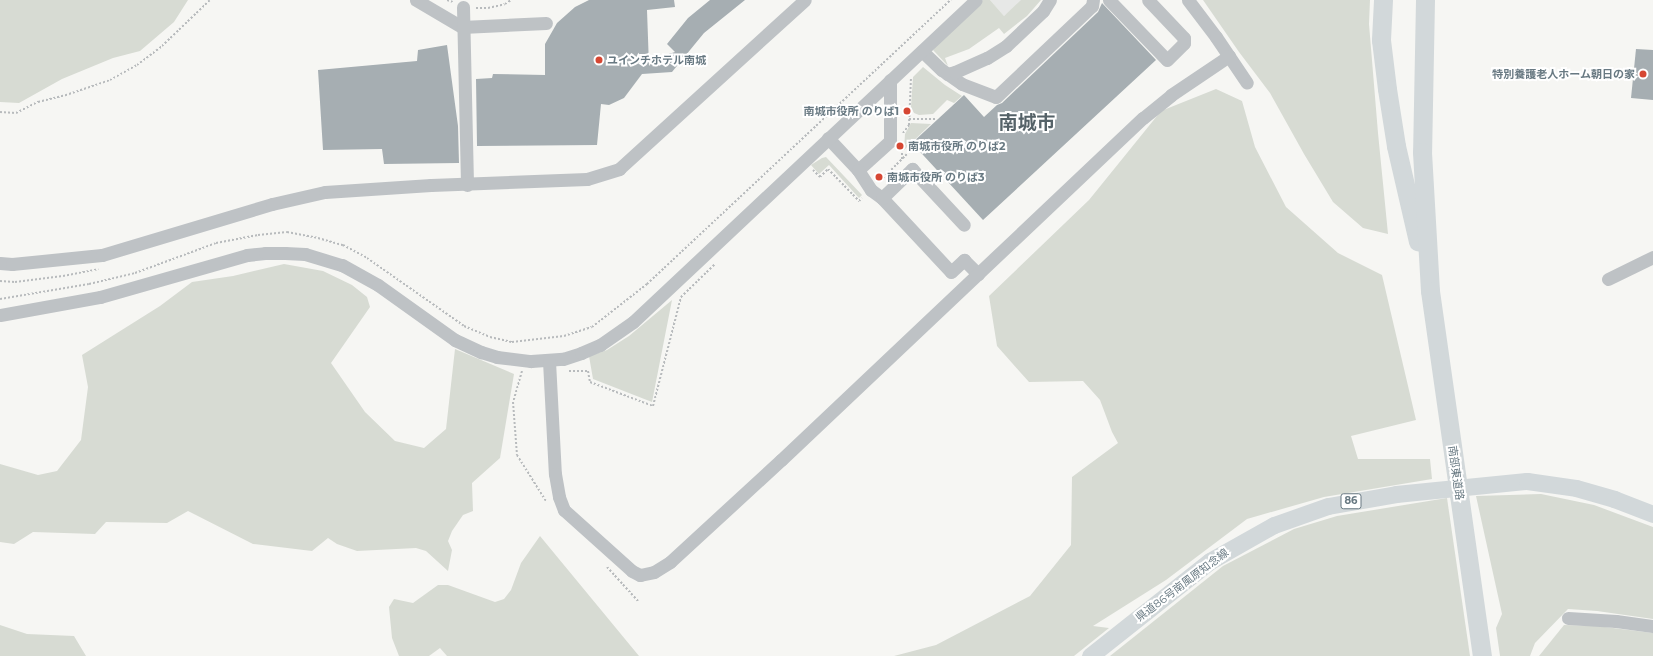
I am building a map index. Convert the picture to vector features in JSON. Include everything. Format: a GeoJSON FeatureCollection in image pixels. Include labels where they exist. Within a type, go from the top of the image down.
{"type":"FeatureCollection","features":[{"type":"Feature","properties":{"kind":"highway"},"geometry":{"type":"LineString","coordinates":[[1383,0],[1381,40],[1396,146],[1430,291]]}},
{"type":"Feature","properties":{"kind":"highway"},"geometry":{"type":"LineString","coordinates":[[1426,0],[1422,152],[1430,291]]}},
{"type":"Feature","properties":{"kind":"highway","name":"南部東道路"},"geometry":{"type":"LineString","coordinates":[[1430,291],[1482,656]]}},
{"type":"Feature","properties":{"kind":"main road","name":"県道86号南風原知念線"},"geometry":{"type":"LineString","coordinates":[[1090,656],[1210,561],[1274,525],[1328,506],[1396,494],[1527,481],[1576,488],[1614,499],[1653,514]]}},
{"type":"Feature","properties":{"kind":"street"},"geometry":{"type":"LineString","coordinates":[[416,0],[462,27],[546,23]]}},
{"type":"Feature","properties":{"kind":"street"},"geometry":{"type":"LineString","coordinates":[[0,262],[12,264],[102,255],[272,204],[325,192],[431,185],[467,185],[587,179],[618,169],[805,0]]}},
{"type":"Feature","properties":{"kind":"street"},"geometry":{"type":"LineString","coordinates":[[947,74],[987,58],[1006,46],[1043,11],[1050,0]]}},
{"type":"Feature","properties":{"kind":"street"},"geometry":{"type":"LineString","coordinates":[[922,51],[947,74],[962,84],[996,97],[1092,6],[1093,0]]}},
{"type":"Feature","properties":{"kind":"street"},"geometry":{"type":"LineString","coordinates":[[1109,0],[1168,60],[1184,44],[1184,38],[1148,0]]}},
{"type":"Feature","properties":{"kind":"street"},"geometry":{"type":"LineString","coordinates":[[1188,0],[1247,83]]}},
{"type":"Feature","properties":{"kind":"street"},"geometry":{"type":"LineString","coordinates":[[0,315],[107,295],[247,255],[266,253],[305,254],[342,265],[360,274],[378,285],[441,331],[468,347],[498,357],[530,361],[550,366],[600,345],[633,322],[922,51],[971,2]]}},
{"type":"Feature","properties":{"kind":"street"},"geometry":{"type":"LineString","coordinates":[[462,6],[467,185]]}},
{"type":"Feature","properties":{"kind":"street"},"geometry":{"type":"LineString","coordinates":[[550,366],[555,474],[559,497],[564,510],[632,571],[640,575],[654,572],[670,562],[782,460],[1143,118],[1171,95],[1229,56]]}},
{"type":"Feature","properties":{"kind":"street"},"geometry":{"type":"LineString","coordinates":[[858,170],[890,141],[890,80]]}},
{"type":"Feature","properties":{"kind":"street"},"geometry":{"type":"LineString","coordinates":[[828,138],[858,170],[871,190],[882,198],[951,272],[964,260],[978,274]]}},
{"type":"Feature","properties":{"kind":"street"},"geometry":{"type":"LineString","coordinates":[[882,198],[912,169],[964,224]]}},
{"type":"Feature","properties":{"kind":"street"},"geometry":{"type":"LineString","coordinates":[[1608,279],[1653,257]]}},
{"type":"Feature","properties":{"kind":"street"},"geometry":{"type":"LineString","coordinates":[[1568,618],[1616,621],[1653,626]]}},
{"type":"Feature","properties":{"kind":"path"},"geometry":{"type":"LineString","coordinates":[[0,112],[16,113],[38,102],[69,94],[110,80],[162,46],[210,0]]}},
{"type":"Feature","properties":{"kind":"path"},"geometry":{"type":"LineString","coordinates":[[447,0],[462,6],[488,8],[505,4],[511,0]]}},
{"type":"Feature","properties":{"kind":"path"},"geometry":{"type":"LineString","coordinates":[[0,299],[89,284],[135,273],[216,243],[258,235],[287,232],[343,245],[367,258],[464,326],[490,337],[512,342],[564,336],[592,326],[647,284],[951,0]]}},
{"type":"Feature","properties":{"kind":"path"},"geometry":{"type":"LineString","coordinates":[[902,159],[903,132],[909,125],[911,75]]}},
{"type":"Feature","properties":{"kind":"path"},"geometry":{"type":"LineString","coordinates":[[909,119],[936,119]]}},
{"type":"Feature","properties":{"kind":"path"},"geometry":{"type":"LineString","coordinates":[[807,174],[812,169],[820,177],[828,169],[860,201],[914,147]]}},
{"type":"Feature","properties":{"kind":"path"},"geometry":{"type":"LineString","coordinates":[[550,366],[568,371],[588,371],[590,382],[653,406],[681,297],[715,264]]}},
{"type":"Feature","properties":{"kind":"path"},"geometry":{"type":"LineString","coordinates":[[0,281],[15,282],[63,276],[103,268]]}},
{"type":"Feature","properties":{"kind":"path"},"geometry":{"type":"LineString","coordinates":[[527,371],[522,371],[513,402],[517,455],[549,505]]}},
{"type":"Feature","properties":{"kind":"path"},"geometry":{"type":"LineString","coordinates":[[603,562],[638,601]]}},
{"type":"Feature","properties":{"kind":"shaded area"},"geometry":{"type":"Polygon","coordinates":[[[0,0],[188,0],[174,22],[140,51],[113,58],[62,79],[19,103],[0,102],[0,0]]]}},
{"type":"Feature","properties":{"kind":"shaded area"},"geometry":{"type":"Polygon","coordinates":[[[983,0],[990,0],[1004,16],[1021,0],[1041,0],[1027,16],[1004,34],[999,28],[969,49],[945,58],[948,66],[933,50],[941,39],[983,0]]]}},
{"type":"Feature","properties":{"kind":"shaded area"},"geometry":{"type":"Polygon","coordinates":[[[990,0],[1021,0],[1022,1],[1004,16],[990,0]]]}},
{"type":"Feature","properties":{"kind":"shaded area"},"geometry":{"type":"Polygon","coordinates":[[[1203,0],[1370,0],[1369,24],[1388,234],[1363,228],[1333,202],[1270,93],[1203,0]]]}},
{"type":"Feature","properties":{"kind":"shaded area"},"geometry":{"type":"Polygon","coordinates":[[[923,67],[945,85],[962,96],[954,103],[947,100],[933,114],[919,115],[914,113],[911,107],[913,77],[923,67]]]}},
{"type":"Feature","properties":{"kind":"shaded area"},"geometry":{"type":"Polygon","coordinates":[[[1216,89],[1242,101],[1255,147],[1286,207],[1338,253],[1382,275],[1416,420],[1351,436],[1358,459],[1430,459],[1432,479],[1324,497],[1247,519],[1166,580],[1093,626],[1109,628],[1074,656],[894,656],[936,645],[1030,596],[1071,545],[1072,477],[1118,443],[1112,432],[1100,400],[1083,381],[1029,382],[997,346],[989,296],[1089,200],[1161,111],[1216,89]]]}},
{"type":"Feature","properties":{"kind":"shaded area"},"geometry":{"type":"Polygon","coordinates":[[[911,123],[931,124],[904,150],[905,134],[911,123]]]}},
{"type":"Feature","properties":{"kind":"shaded area"},"geometry":{"type":"Polygon","coordinates":[[[826,157],[862,195],[859,198],[829,165],[819,174],[811,165],[826,157]]]}},
{"type":"Feature","properties":{"kind":"shaded area"},"geometry":{"type":"Polygon","coordinates":[[[284,264],[323,271],[352,285],[367,297],[370,307],[331,363],[365,412],[395,441],[424,448],[446,429],[455,349],[514,374],[500,458],[472,483],[473,511],[463,515],[452,531],[448,541],[452,550],[448,571],[426,551],[416,548],[357,551],[337,544],[328,538],[312,551],[253,544],[188,511],[167,523],[106,522],[95,534],[33,532],[14,544],[0,542],[0,464],[38,475],[57,471],[81,440],[88,387],[82,355],[160,306],[192,282],[233,276],[284,264]]]}},
{"type":"Feature","properties":{"kind":"shaded area"},"geometry":{"type":"Polygon","coordinates":[[[672,300],[652,402],[593,379],[589,356],[607,350],[629,336],[672,300]]]}},
{"type":"Feature","properties":{"kind":"shaded area"},"geometry":{"type":"Polygon","coordinates":[[[1541,494],[1594,505],[1653,527],[1653,619],[1597,611],[1568,609],[1535,643],[1530,656],[1500,656],[1496,628],[1502,614],[1476,496],[1541,494]]]}},
{"type":"Feature","properties":{"kind":"shaded area"},"geometry":{"type":"Polygon","coordinates":[[[1447,498],[1470,656],[1110,656],[1223,566],[1294,529],[1337,516],[1447,498]]]}},
{"type":"Feature","properties":{"kind":"shaded area"},"geometry":{"type":"Polygon","coordinates":[[[540,536],[639,656],[447,656],[440,648],[429,656],[399,656],[392,638],[389,607],[394,599],[413,603],[438,585],[448,585],[495,602],[504,599],[511,590],[521,563],[540,536]]]}},
{"type":"Feature","properties":{"kind":"shaded area"},"geometry":{"type":"Polygon","coordinates":[[[0,625],[27,634],[74,636],[86,656],[0,656],[0,625]]]}},
{"type":"Feature","properties":{"kind":"shaded area"},"geometry":{"type":"Polygon","coordinates":[[[1564,625],[1597,626],[1653,633],[1653,656],[1539,656],[1564,625]]]}},
{"type":"Feature","properties":{"kind":"building"},"geometry":{"type":"Polygon","coordinates":[[[589,0],[674,0],[675,7],[647,10],[649,66],[656,58],[675,52],[667,44],[688,18],[710,0],[745,0],[704,33],[672,72],[642,74],[624,98],[609,105],[601,104],[597,145],[477,146],[476,79],[492,78],[493,74],[545,75],[545,44],[557,23],[575,7],[589,0]]]}},
{"type":"Feature","properties":{"kind":"building"},"geometry":{"type":"Polygon","coordinates":[[[1102,3],[1156,60],[983,220],[912,143],[964,95],[984,117],[997,105],[1002,103],[1098,12],[1102,3]]]}},
{"type":"Feature","properties":{"kind":"building"},"geometry":{"type":"Polygon","coordinates":[[[447,45],[458,126],[459,163],[384,164],[382,149],[323,150],[318,70],[417,61],[418,50],[447,45]]]}},
{"type":"Feature","properties":{"kind":"building","name":"特別養護老人ホーム朝日の家"},"geometry":{"type":"Polygon","coordinates":[[[1636,49],[1653,50],[1653,100],[1631,98],[1636,49]]]}},
{"type":"Feature","properties":{"kind":"place","name":"ユインチホテル南城"},"geometry":{"type":"Point","coordinates":[599,60]}},
{"type":"Feature","properties":{"kind":"place","name":"特別養護老人ホーム朝日の家"},"geometry":{"type":"Point","coordinates":[1643,74]}},
{"type":"Feature","properties":{"kind":"place","name":"南城市役所 のりば1"},"geometry":{"type":"Point","coordinates":[907,111]}},
{"type":"Feature","properties":{"kind":"place","name":"南城市役所 のりば2"},"geometry":{"type":"Point","coordinates":[900,146]}},
{"type":"Feature","properties":{"kind":"place","name":"南城市役所 のりば3"},"geometry":{"type":"Point","coordinates":[879,177]}},
{"type":"Feature","properties":{"kind":"district","name":"南城市"},"geometry":{"type":"Point","coordinates":[1027,123]}}]}
